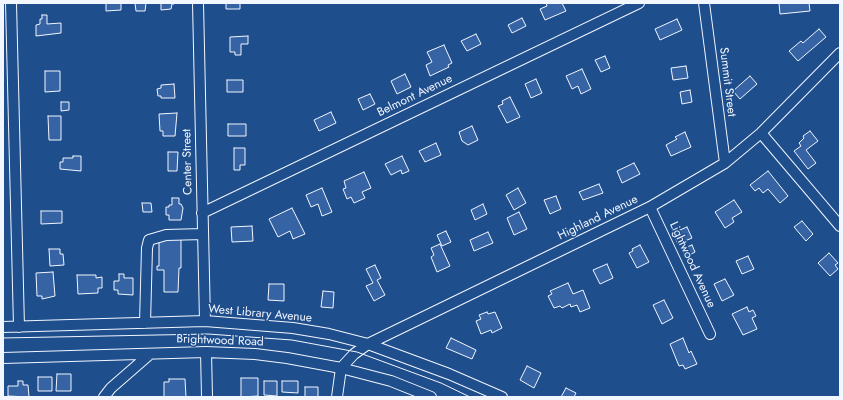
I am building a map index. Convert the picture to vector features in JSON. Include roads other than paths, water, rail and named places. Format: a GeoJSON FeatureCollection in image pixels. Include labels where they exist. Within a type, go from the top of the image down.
{"type":"FeatureCollection","features":[{"type":"Feature","properties":{"kind":"street"},"geometry":{"type":"LineString","coordinates":[[11,3],[19,327]]}},
{"type":"Feature","properties":{"kind":"street","name":"Center Street"},"geometry":{"type":"LineString","coordinates":[[198,3],[205,321]]}},
{"type":"Feature","properties":{"kind":"street","name":"Belmont Avenue"},"geometry":{"type":"LineString","coordinates":[[202,213],[639,3]]}},
{"type":"Feature","properties":{"kind":"street","name":"Summit Street"},"geometry":{"type":"LineString","coordinates":[[704,3],[725,163]]}},
{"type":"Feature","properties":{"kind":"street","name":"Highland Avenue"},"geometry":{"type":"LineString","coordinates":[[341,368],[354,354],[368,344],[650,207],[725,163],[761,133],[840,53]]}},
{"type":"Feature","properties":{"kind":"street"},"geometry":{"type":"LineString","coordinates":[[761,133],[840,226]]}},
{"type":"Feature","properties":{"kind":"street","name":"Lightwood Avenue"},"geometry":{"type":"LineString","coordinates":[[650,207],[710,334]]}},
{"type":"Feature","properties":{"kind":"street"},"geometry":{"type":"LineString","coordinates":[[146,323],[147,248],[149,240],[166,235],[203,234]]}},
{"type":"Feature","properties":{"kind":"street","name":"West Library Avenue"},"geometry":{"type":"LineString","coordinates":[[3,327],[205,321],[293,328],[329,334],[368,344],[449,374],[502,397]]}},
{"type":"Feature","properties":{"kind":"street"},"geometry":{"type":"LineString","coordinates":[[206,352],[207,397]]}},
{"type":"Feature","properties":{"kind":"street","name":"Brightwood Road"},"geometry":{"type":"LineString","coordinates":[[3,358],[206,352],[287,358],[341,368],[391,381],[431,397]]}},
{"type":"Feature","properties":{"kind":"street"},"geometry":{"type":"LineString","coordinates":[[104,397],[111,388],[150,354]]}},
{"type":"Feature","properties":{"kind":"street"},"geometry":{"type":"LineString","coordinates":[[337,397],[341,368]]}},
{"type":"Feature","properties":{"kind":"tram line"},"geometry":{"type":"LineString","coordinates":[[3,338],[208,334],[292,340],[357,352],[441,383],[470,397]]}}]}
